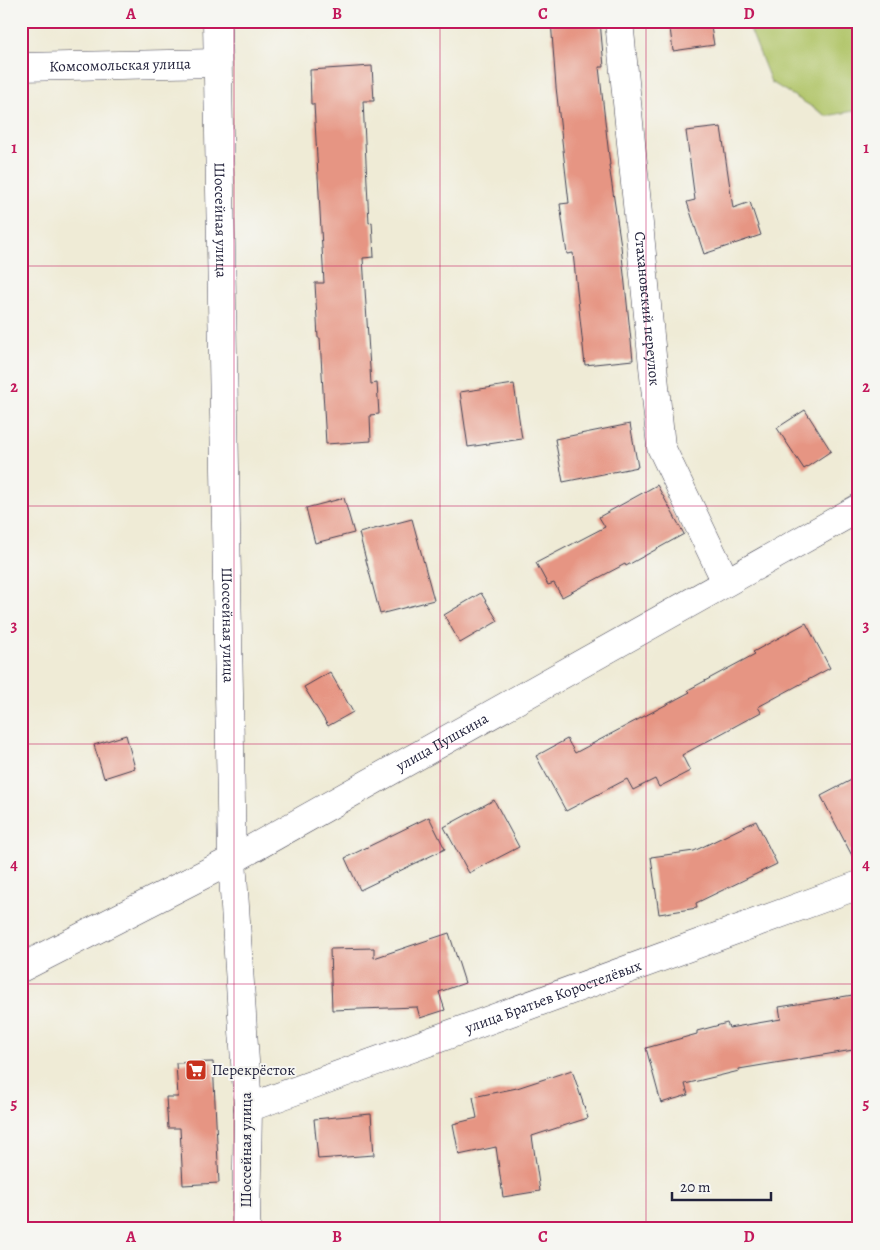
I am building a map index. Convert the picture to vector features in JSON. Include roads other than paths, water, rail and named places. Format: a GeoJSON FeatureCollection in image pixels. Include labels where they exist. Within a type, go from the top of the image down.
{"type":"FeatureCollection","features":[{"type":"Feature","properties":{"kind":"street","name":"Шоссейная улица"},"geometry":{"type":"LineString","coordinates":[[217,21],[232,860],[248,1108],[246,1229]]}},
{"type":"Feature","properties":{"kind":"street","name":"Стахановский переулок"},"geometry":{"type":"LineString","coordinates":[[619,21],[661,447],[726,582]]}},
{"type":"Feature","properties":{"kind":"street","name":"Комсомольская улица"},"geometry":{"type":"LineString","coordinates":[[21,67],[217,63]]}},
{"type":"Feature","properties":{"kind":"street","name":"улица Пушкина"},"geometry":{"type":"LineString","coordinates":[[21,968],[232,860],[859,508]]}},
{"type":"Feature","properties":{"kind":"street","name":"улица Братьев Коростелёвых"},"geometry":{"type":"LineString","coordinates":[[248,1108],[859,885]]}},
{"type":"Feature","properties":{"kind":"place","name":"Перекрёсток"},"geometry":{"type":"Point","coordinates":[196,1070]}}]}
